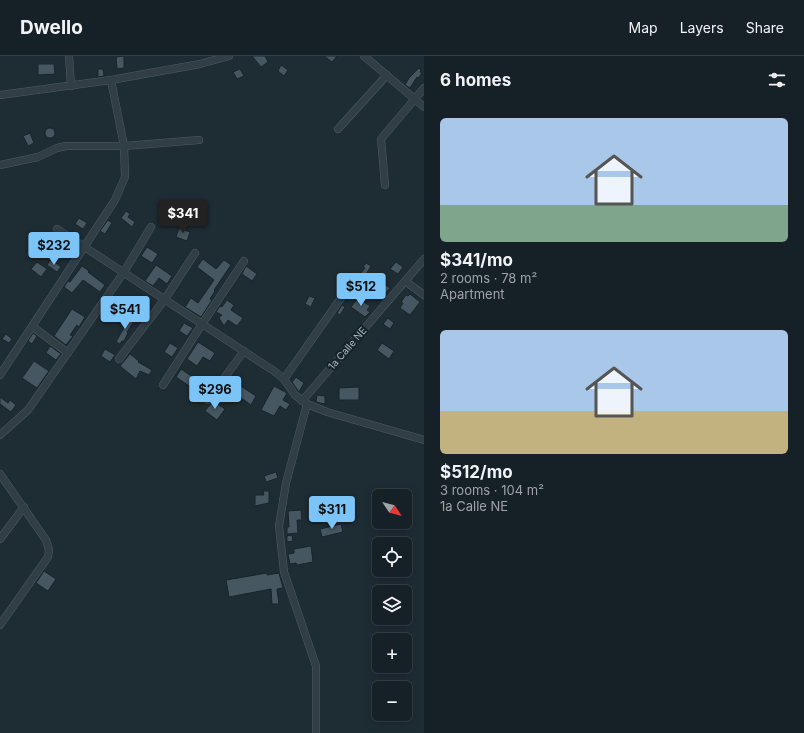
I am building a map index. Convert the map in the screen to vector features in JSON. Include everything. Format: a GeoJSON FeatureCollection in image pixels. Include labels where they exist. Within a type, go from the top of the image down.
{"type":"FeatureCollection","features":[{"type":"Feature","properties":{"kind":"street"},"geometry":{"type":"LineString","coordinates":[[69,56],[71,86]]}},
{"type":"Feature","properties":{"kind":"street"},"geometry":{"type":"LineString","coordinates":[[0,95],[111,80],[200,64],[229,56]]}},
{"type":"Feature","properties":{"kind":"street"},"geometry":{"type":"LineString","coordinates":[[364,56],[424,107]]}},
{"type":"Feature","properties":{"kind":"street"},"geometry":{"type":"LineString","coordinates":[[338,129],[386,75]]}},
{"type":"Feature","properties":{"kind":"street"},"geometry":{"type":"LineString","coordinates":[[0,375],[33,327],[115,200],[125,177],[124,146],[111,80]]}},
{"type":"Feature","properties":{"kind":"street"},"geometry":{"type":"LineString","coordinates":[[385,185],[381,139],[424,88]]}},
{"type":"Feature","properties":{"kind":"street"},"geometry":{"type":"LineString","coordinates":[[0,165],[38,157],[57,148],[66,146],[124,146],[199,140]]}},
{"type":"Feature","properties":{"kind":"street"},"geometry":{"type":"LineString","coordinates":[[0,435],[28,410],[124,272],[151,227]]}},
{"type":"Feature","properties":{"kind":"street"},"geometry":{"type":"LineString","coordinates":[[57,228],[284,379],[295,395],[304,403],[327,412],[424,440]]}},
{"type":"Feature","properties":{"kind":"street"},"geometry":{"type":"LineString","coordinates":[[119,359],[164,299],[195,253]]}},
{"type":"Feature","properties":{"kind":"street","name":"1a Calle NE"},"geometry":{"type":"LineString","coordinates":[[304,403],[424,259]]}},
{"type":"Feature","properties":{"kind":"street"},"geometry":{"type":"LineString","coordinates":[[163,384],[244,261]]}},
{"type":"Feature","properties":{"kind":"street"},"geometry":{"type":"LineString","coordinates":[[405,281],[424,295]]}},
{"type":"Feature","properties":{"kind":"street"},"geometry":{"type":"LineString","coordinates":[[284,379],[348,288]]}},
{"type":"Feature","properties":{"kind":"street"},"geometry":{"type":"LineString","coordinates":[[33,327],[68,353]]}},
{"type":"Feature","properties":{"kind":"street"},"geometry":{"type":"LineString","coordinates":[[208,400],[244,351]]}},
{"type":"Feature","properties":{"kind":"street"},"geometry":{"type":"LineString","coordinates":[[304,403],[286,483],[279,526],[284,572],[316,666],[316,733]]}},
{"type":"Feature","properties":{"kind":"street"},"geometry":{"type":"LineString","coordinates":[[0,474],[46,540],[49,550],[48,557],[0,625]]}},
{"type":"Feature","properties":{"kind":"street"},"geometry":{"type":"LineString","coordinates":[[0,539],[24,507]]}},
{"type":"Feature","properties":{"kind":"building"},"geometry":{"type":"Polygon","coordinates":[[[124,56],[124,68],[117,69],[116,57],[124,56]]]}},
{"type":"Feature","properties":{"kind":"building"},"geometry":{"type":"Polygon","coordinates":[[[252,56],[265,56],[268,62],[261,67],[252,56]]]}},
{"type":"Feature","properties":{"kind":"building"},"geometry":{"type":"Polygon","coordinates":[[[324,56],[337,56],[332,62],[324,56]]]}},
{"type":"Feature","properties":{"kind":"building"},"geometry":{"type":"Polygon","coordinates":[[[38,64],[54,64],[55,74],[38,75],[38,64]]]}},
{"type":"Feature","properties":{"kind":"building"},"geometry":{"type":"Polygon","coordinates":[[[281,65],[288,70],[284,76],[278,71],[281,65]]]}},
{"type":"Feature","properties":{"kind":"building"},"geometry":{"type":"Polygon","coordinates":[[[419,68],[421,70],[420,72],[422,73],[418,78],[417,77],[410,88],[405,85],[409,78],[419,68]]]}},
{"type":"Feature","properties":{"kind":"building"},"geometry":{"type":"Polygon","coordinates":[[[98,69],[103,69],[104,76],[98,77],[98,69]]]}},
{"type":"Feature","properties":{"kind":"building"},"geometry":{"type":"Polygon","coordinates":[[[240,69],[244,76],[237,79],[233,72],[240,69]]]}},
{"type":"Feature","properties":{"kind":"building"},"geometry":{"type":"Polygon","coordinates":[[[48,128],[52,128],[54,129],[54,137],[48,138],[45,135],[45,131],[48,128]]]}},
{"type":"Feature","properties":{"kind":"building"},"geometry":{"type":"Polygon","coordinates":[[[30,133],[34,143],[28,146],[23,136],[30,133]]]}},
{"type":"Feature","properties":{"kind":"building"},"geometry":{"type":"Polygon","coordinates":[[[126,211],[130,214],[128,217],[135,222],[132,227],[121,218],[126,211]]]}},
{"type":"Feature","properties":{"kind":"building"},"geometry":{"type":"Polygon","coordinates":[[[79,218],[87,223],[83,229],[75,224],[79,218]]]}},
{"type":"Feature","properties":{"kind":"building"},"geometry":{"type":"Polygon","coordinates":[[[108,220],[112,223],[105,234],[100,231],[108,220]]]}},
{"type":"Feature","properties":{"kind":"building"},"geometry":{"type":"Polygon","coordinates":[[[179,228],[190,232],[187,241],[176,237],[179,228]]]}},
{"type":"Feature","properties":{"kind":"building"},"geometry":{"type":"Polygon","coordinates":[[[65,244],[73,248],[69,255],[61,251],[65,244]]]}},
{"type":"Feature","properties":{"kind":"building"},"geometry":{"type":"Polygon","coordinates":[[[147,247],[158,254],[152,263],[141,256],[147,247]]]}},
{"type":"Feature","properties":{"kind":"building"},"geometry":{"type":"Polygon","coordinates":[[[51,259],[61,267],[57,272],[47,265],[51,259]]]}},
{"type":"Feature","properties":{"kind":"building"},"geometry":{"type":"Polygon","coordinates":[[[203,259],[216,269],[224,260],[231,265],[214,290],[215,291],[210,299],[212,300],[201,317],[185,307],[191,298],[198,303],[214,280],[197,267],[203,259]]]}},
{"type":"Feature","properties":{"kind":"building"},"geometry":{"type":"Polygon","coordinates":[[[37,262],[47,269],[41,277],[31,269],[37,262]]]}},
{"type":"Feature","properties":{"kind":"building"},"geometry":{"type":"Polygon","coordinates":[[[396,262],[403,267],[398,274],[390,269],[396,262]]]}},
{"type":"Feature","properties":{"kind":"building"},"geometry":{"type":"Polygon","coordinates":[[[366,263],[371,266],[365,276],[371,280],[365,288],[355,280],[365,268],[363,267],[366,263]]]}},
{"type":"Feature","properties":{"kind":"building"},"geometry":{"type":"Polygon","coordinates":[[[156,265],[172,276],[167,284],[159,278],[153,286],[145,281],[156,265]]]}},
{"type":"Feature","properties":{"kind":"building"},"geometry":{"type":"Polygon","coordinates":[[[82,266],[105,285],[100,292],[83,280],[72,293],[64,287],[68,281],[70,282],[82,266]]]}},
{"type":"Feature","properties":{"kind":"building"},"geometry":{"type":"Polygon","coordinates":[[[246,266],[257,274],[252,281],[242,274],[246,266]]]}},
{"type":"Feature","properties":{"kind":"building"},"geometry":{"type":"Polygon","coordinates":[[[383,283],[390,288],[385,294],[378,289],[383,283]]]}},
{"type":"Feature","properties":{"kind":"building"},"geometry":{"type":"Polygon","coordinates":[[[410,294],[420,302],[410,315],[400,308],[403,303],[401,302],[406,295],[408,296],[410,294]]]}},
{"type":"Feature","properties":{"kind":"building"},"geometry":{"type":"Polygon","coordinates":[[[309,296],[315,298],[311,307],[305,304],[309,296]]]}},
{"type":"Feature","properties":{"kind":"building"},"geometry":{"type":"Polygon","coordinates":[[[358,298],[370,306],[367,310],[370,312],[365,317],[351,307],[358,298]]]}},
{"type":"Feature","properties":{"kind":"building"},"geometry":{"type":"Polygon","coordinates":[[[227,300],[234,305],[231,310],[243,318],[237,326],[228,320],[224,326],[219,318],[222,315],[216,312],[227,300]]]}},
{"type":"Feature","properties":{"kind":"building"},"geometry":{"type":"Polygon","coordinates":[[[342,305],[345,307],[340,315],[337,313],[342,305]]]}},
{"type":"Feature","properties":{"kind":"building"},"geometry":{"type":"Polygon","coordinates":[[[72,309],[85,317],[79,327],[77,325],[70,335],[73,336],[66,345],[54,336],[72,309]]]}},
{"type":"Feature","properties":{"kind":"building"},"geometry":{"type":"Polygon","coordinates":[[[126,317],[134,321],[127,332],[128,333],[124,341],[120,344],[116,342],[126,324],[123,322],[126,317]]]}},
{"type":"Feature","properties":{"kind":"building"},"geometry":{"type":"Polygon","coordinates":[[[388,318],[394,323],[390,329],[383,324],[388,318]]]}},
{"type":"Feature","properties":{"kind":"building"},"geometry":{"type":"Polygon","coordinates":[[[184,323],[193,328],[187,336],[179,331],[184,323]]]}},
{"type":"Feature","properties":{"kind":"building"},"geometry":{"type":"Polygon","coordinates":[[[33,333],[37,336],[32,344],[28,341],[33,333]]]}},
{"type":"Feature","properties":{"kind":"building"},"geometry":{"type":"Polygon","coordinates":[[[6,334],[12,339],[9,343],[2,339],[6,334]]]}},
{"type":"Feature","properties":{"kind":"building"},"geometry":{"type":"Polygon","coordinates":[[[198,342],[215,353],[210,361],[203,357],[197,366],[187,359],[198,342]]]}},
{"type":"Feature","properties":{"kind":"building"},"geometry":{"type":"Polygon","coordinates":[[[170,343],[178,348],[172,357],[164,352],[170,343]]]}},
{"type":"Feature","properties":{"kind":"building"},"geometry":{"type":"Polygon","coordinates":[[[382,343],[394,351],[389,359],[377,350],[382,343]]]}},
{"type":"Feature","properties":{"kind":"building"},"geometry":{"type":"Polygon","coordinates":[[[50,346],[61,354],[56,360],[46,353],[50,346]]]}},
{"type":"Feature","properties":{"kind":"building"},"geometry":{"type":"Polygon","coordinates":[[[105,349],[115,355],[110,362],[101,356],[105,349]]]}},
{"type":"Feature","properties":{"kind":"building"},"geometry":{"type":"Polygon","coordinates":[[[130,354],[139,361],[138,362],[152,370],[149,375],[140,371],[136,379],[120,366],[130,354]]]}},
{"type":"Feature","properties":{"kind":"building"},"geometry":{"type":"Polygon","coordinates":[[[34,361],[49,371],[37,388],[22,378],[34,361]]]}},
{"type":"Feature","properties":{"kind":"building"},"geometry":{"type":"Polygon","coordinates":[[[181,369],[197,380],[192,388],[176,377],[181,369]]]}},
{"type":"Feature","properties":{"kind":"building"},"geometry":{"type":"Polygon","coordinates":[[[296,377],[304,383],[299,392],[292,382],[296,377]]]}},
{"type":"Feature","properties":{"kind":"building"},"geometry":{"type":"Polygon","coordinates":[[[230,379],[256,396],[251,405],[225,386],[230,379]]]}},
{"type":"Feature","properties":{"kind":"building"},"geometry":{"type":"Polygon","coordinates":[[[274,386],[287,393],[283,400],[290,404],[286,410],[280,406],[274,416],[261,410],[274,386]]]}},
{"type":"Feature","properties":{"kind":"building"},"geometry":{"type":"Polygon","coordinates":[[[359,387],[359,400],[339,400],[339,388],[359,387]]]}},
{"type":"Feature","properties":{"kind":"building"},"geometry":{"type":"Polygon","coordinates":[[[317,395],[325,396],[325,404],[316,402],[317,395]]]}},
{"type":"Feature","properties":{"kind":"building"},"geometry":{"type":"Polygon","coordinates":[[[0,397],[8,403],[10,400],[16,405],[11,412],[0,404],[0,397]]]}},
{"type":"Feature","properties":{"kind":"building"},"geometry":{"type":"Polygon","coordinates":[[[213,401],[225,409],[217,420],[205,411],[213,401]]]}},
{"type":"Feature","properties":{"kind":"building"},"geometry":{"type":"Polygon","coordinates":[[[276,472],[278,478],[266,482],[264,476],[276,472]]]}},
{"type":"Feature","properties":{"kind":"building"},"geometry":{"type":"Polygon","coordinates":[[[263,491],[269,491],[269,503],[255,506],[255,495],[264,495],[263,491]]]}},
{"type":"Feature","properties":{"kind":"building"},"geometry":{"type":"Polygon","coordinates":[[[338,508],[344,508],[344,513],[338,513],[338,508]]]}},
{"type":"Feature","properties":{"kind":"building"},"geometry":{"type":"Polygon","coordinates":[[[301,510],[302,520],[297,520],[298,533],[287,534],[287,527],[289,527],[288,511],[301,510]]]}},
{"type":"Feature","properties":{"kind":"building"},"geometry":{"type":"Polygon","coordinates":[[[341,524],[343,532],[322,537],[320,529],[341,524]]]}},
{"type":"Feature","properties":{"kind":"building"},"geometry":{"type":"Polygon","coordinates":[[[292,535],[293,541],[287,542],[287,536],[292,535]]]}},
{"type":"Feature","properties":{"kind":"building"},"geometry":{"type":"Polygon","coordinates":[[[311,546],[313,562],[297,565],[296,563],[290,564],[288,554],[294,553],[294,549],[311,546]]]}},
{"type":"Feature","properties":{"kind":"building"},"geometry":{"type":"Polygon","coordinates":[[[44,571],[56,579],[48,591],[36,583],[44,571]]]}},
{"type":"Feature","properties":{"kind":"building"},"geometry":{"type":"Polygon","coordinates":[[[267,573],[267,575],[279,573],[283,588],[277,589],[279,604],[272,604],[271,589],[229,597],[226,580],[267,573]]]}}]}
